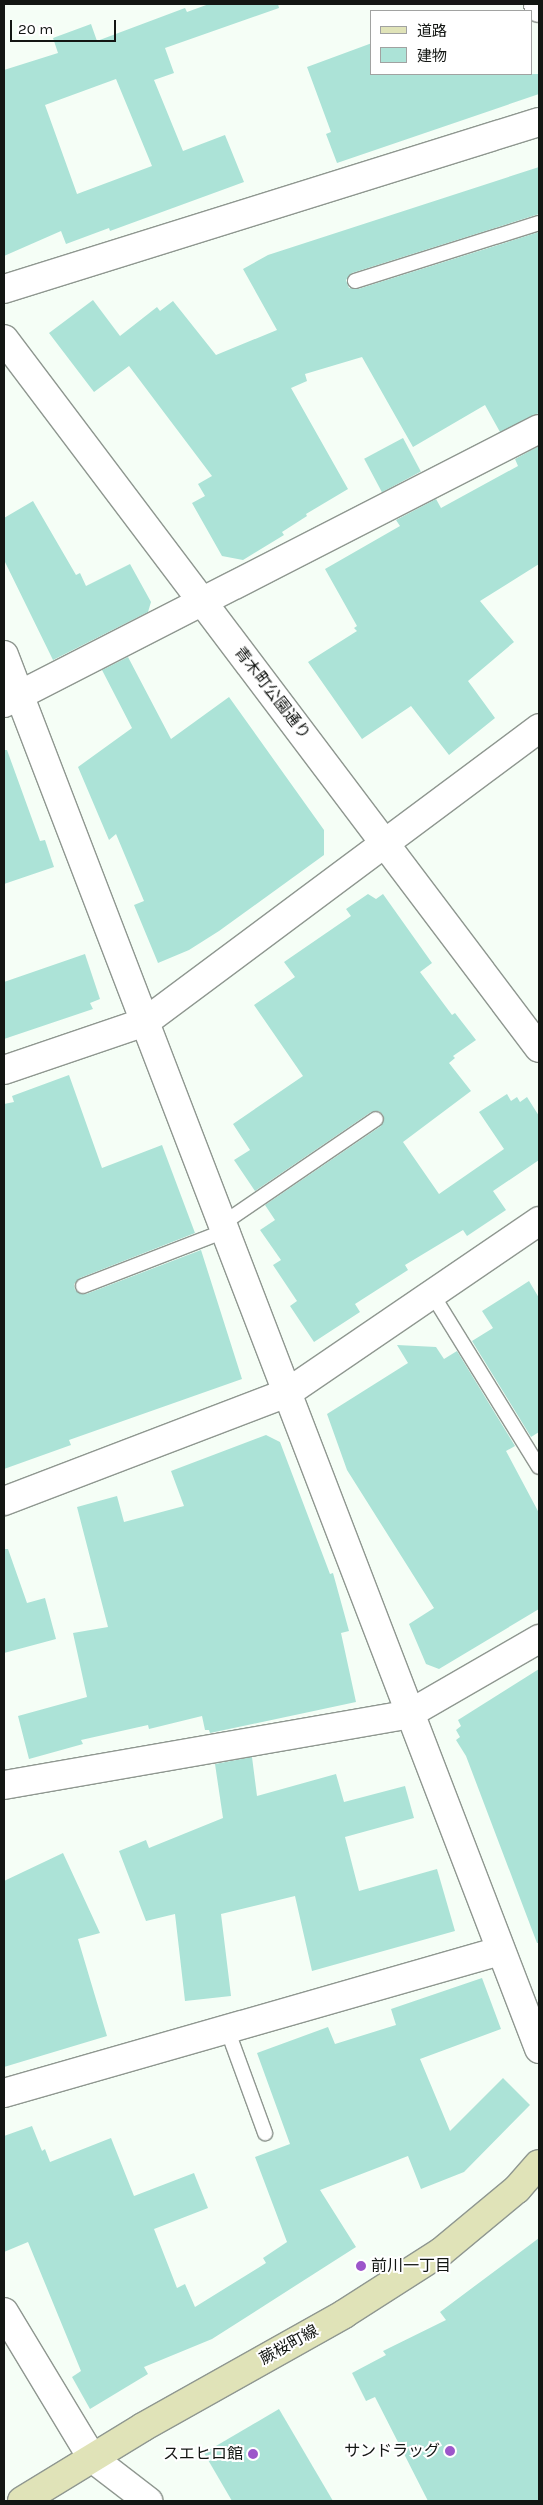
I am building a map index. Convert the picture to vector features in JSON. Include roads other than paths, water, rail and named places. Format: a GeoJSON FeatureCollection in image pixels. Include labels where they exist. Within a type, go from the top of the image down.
{"type":"FeatureCollection","features":[{"type":"Feature","properties":{"kind":"main road","name":"蕨桜町線"},"geometry":{"type":"LineString","coordinates":[[22,2501],[92,2458],[344,2314],[441,2252],[517,2188],[539,2164]]}},
{"type":"Feature","properties":{"kind":"street"},"geometry":{"type":"LineString","coordinates":[[538,4],[539,8]]}},
{"type":"Feature","properties":{"kind":"street"},"geometry":{"type":"LineString","coordinates":[[4,289],[539,122]]}},
{"type":"Feature","properties":{"kind":"street","name":"青木町公園通り"},"geometry":{"type":"LineString","coordinates":[[4,339],[200,601],[386,842],[539,1048]]}},
{"type":"Feature","properties":{"kind":"street"},"geometry":{"type":"LineString","coordinates":[[12,700],[200,601],[539,429]]}},
{"type":"Feature","properties":{"kind":"street"},"geometry":{"type":"LineString","coordinates":[[4,655],[12,700],[146,1022],[539,2049]]}},
{"type":"Feature","properties":{"kind":"street"},"geometry":{"type":"LineString","coordinates":[[4,1070],[146,1022],[539,728]]}},
{"type":"Feature","properties":{"kind":"street"},"geometry":{"type":"LineString","coordinates":[[4,1501],[287,1393],[539,1221]]}},
{"type":"Feature","properties":{"kind":"street"},"geometry":{"type":"LineString","coordinates":[[4,1785],[410,1714],[539,1639]]}},
{"type":"Feature","properties":{"kind":"street"},"geometry":{"type":"LineString","coordinates":[[4,2093],[500,1950]]}},
{"type":"Feature","properties":{"kind":"street"},"geometry":{"type":"LineString","coordinates":[[4,2312],[92,2458],[148,2501]]}},
{"type":"Feature","properties":{"kind":"lane"},"geometry":{"type":"LineString","coordinates":[[355,281],[539,223]]}},
{"type":"Feature","properties":{"kind":"lane"},"geometry":{"type":"LineString","coordinates":[[83,1286],[224,1227],[376,1119]]}},
{"type":"Feature","properties":{"kind":"lane"},"geometry":{"type":"LineString","coordinates":[[432,1294],[539,1467]]}},
{"type":"Feature","properties":{"kind":"lane"},"geometry":{"type":"LineString","coordinates":[[227,2029],[265,2133]]}},
{"type":"Feature","properties":{"kind":"place","name":"前川一丁目"},"geometry":{"type":"Point","coordinates":[361,2266]}},
{"type":"Feature","properties":{"kind":"place","name":"サンドラッグ"},"geometry":{"type":"Point","coordinates":[450,2451]}},
{"type":"Feature","properties":{"kind":"place","name":"スエヒロ館"},"geometry":{"type":"Point","coordinates":[253,2454]}}]}
